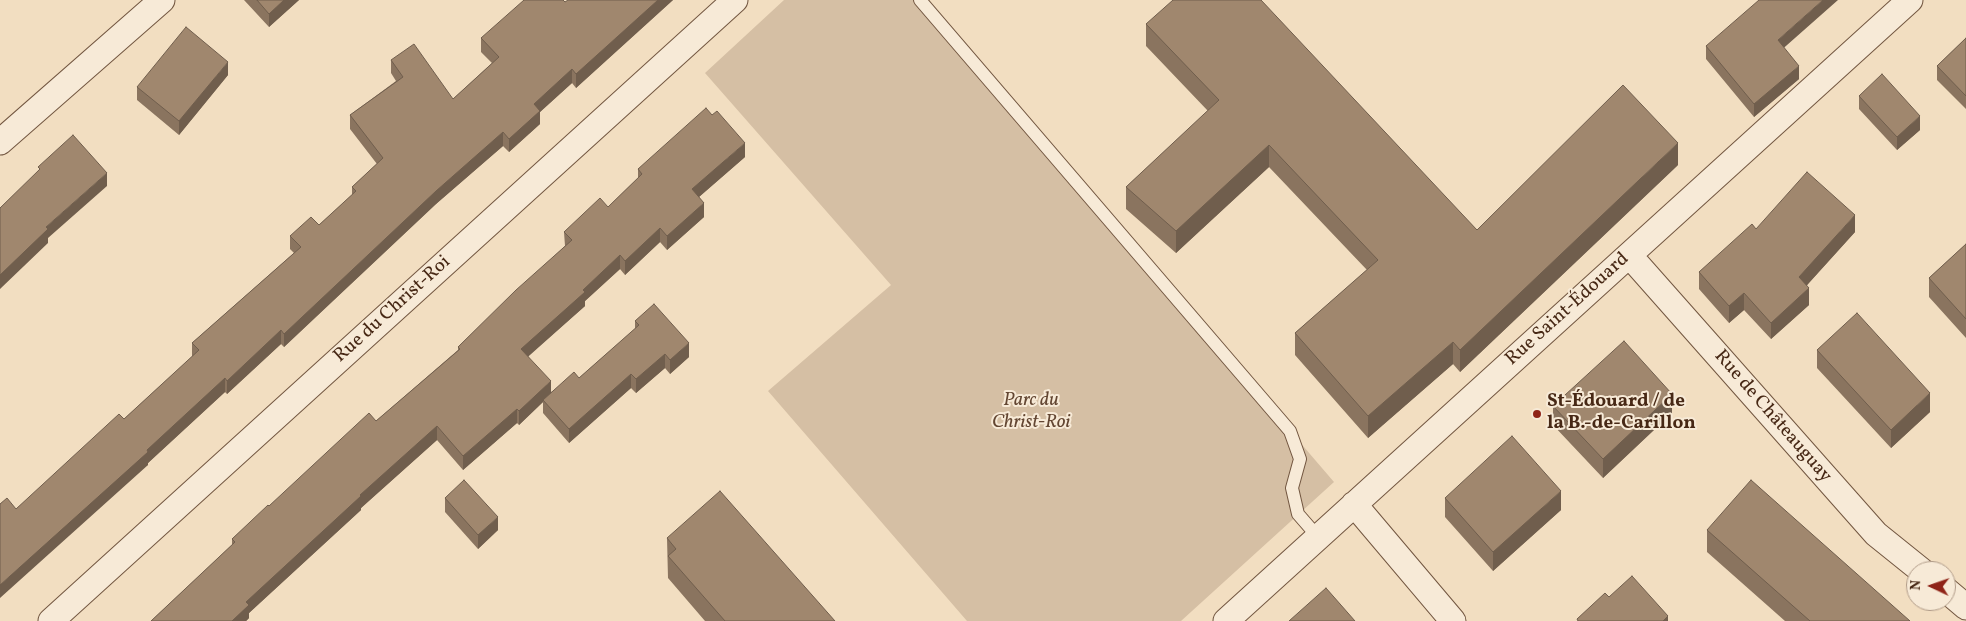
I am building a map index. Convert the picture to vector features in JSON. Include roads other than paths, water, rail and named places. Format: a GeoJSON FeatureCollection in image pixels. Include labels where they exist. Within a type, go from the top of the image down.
{"type":"FeatureCollection","features":[{"type":"Feature","properties":{"kind":"street"},"geometry":{"type":"LineString","coordinates":[[0,142],[162,0]]}},
{"type":"Feature","properties":{"kind":"street","name":"Rue du Christ-Roi"},"geometry":{"type":"LineString","coordinates":[[51,621],[735,0]]}},
{"type":"Feature","properties":{"kind":"street","name":"Rue Saint-Édouard"},"geometry":{"type":"LineString","coordinates":[[1226,621],[1910,0]]}},
{"type":"Feature","properties":{"kind":"street","name":"Rue de Châteauguay"},"geometry":{"type":"LineString","coordinates":[[1629,255],[1876,534],[1910,561]]}},
{"type":"Feature","properties":{"kind":"street"},"geometry":{"type":"LineString","coordinates":[[1354,504],[1453,621]]}},
{"type":"Feature","properties":{"kind":"street"},"geometry":{"type":"LineString","coordinates":[[1956,598],[1966,606]]}},
{"type":"Feature","properties":{"kind":"lane"},"geometry":{"type":"LineString","coordinates":[[920,0],[1290,430],[1300,459],[1292,488],[1298,514],[1318,537]]}},
{"type":"Feature","properties":{"kind":"place","name":"St-Édouard / de la B.-de-Carillon"},"geometry":{"type":"Point","coordinates":[1537,414]}},
{"type":"Feature","properties":{"kind":"park label","name":"Parc du Christ-Roi"},"geometry":{"type":"Point","coordinates":[1031,413]}}]}
